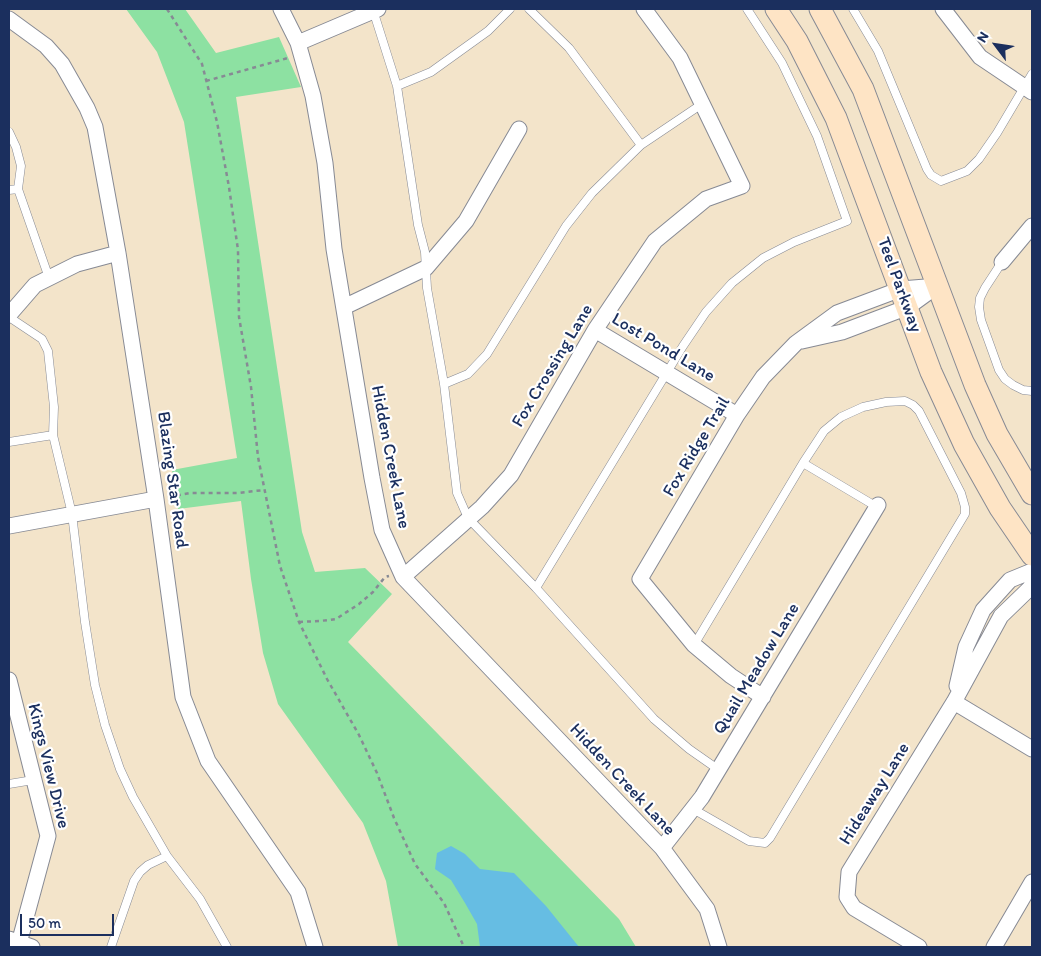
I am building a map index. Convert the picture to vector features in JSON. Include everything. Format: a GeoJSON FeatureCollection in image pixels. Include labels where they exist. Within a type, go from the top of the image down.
{"type":"FeatureCollection","features":[{"type":"Feature","properties":{"kind":"main road","name":"Teel Parkway"},"geometry":{"type":"LineString","coordinates":[[776,9],[797,41],[836,118],[931,372],[964,444],[1000,508],[1032,555]]}},
{"type":"Feature","properties":{"kind":"main road","name":"Teel Parkway"},"geometry":{"type":"LineString","coordinates":[[820,9],[863,89],[975,385],[997,434],[1032,494]]}},
{"type":"Feature","properties":{"kind":"street","name":"Hidden Creek Lane"},"geometry":{"type":"LineString","coordinates":[[281,9],[298,43],[313,96],[325,163],[334,249],[382,530],[404,577],[662,848],[707,909],[720,947]]}},
{"type":"Feature","properties":{"kind":"street"},"geometry":{"type":"LineString","coordinates":[[298,43],[375,9]]}},
{"type":"Feature","properties":{"kind":"street"},"geometry":{"type":"LineString","coordinates":[[644,9],[680,58],[702,104]]}},
{"type":"Feature","properties":{"kind":"street"},"geometry":{"type":"LineString","coordinates":[[943,9],[980,56],[1028,90]]}},
{"type":"Feature","properties":{"kind":"street","name":"Blazing Star Road"},"geometry":{"type":"LineString","coordinates":[[9,19],[46,46],[62,64],[88,108],[95,127],[118,253],[156,499],[183,697],[208,761],[298,892],[315,947]]}},
{"type":"Feature","properties":{"kind":"street","name":"Fox Crossing Lane"},"geometry":{"type":"LineString","coordinates":[[404,577],[511,475],[595,330],[655,241],[706,199],[742,186],[702,104]]}},
{"type":"Feature","properties":{"kind":"street"},"geometry":{"type":"LineString","coordinates":[[344,307],[426,268],[466,221],[519,129]]}},
{"type":"Feature","properties":{"kind":"street"},"geometry":{"type":"LineString","coordinates":[[1002,262],[1032,226]]}},
{"type":"Feature","properties":{"kind":"street"},"geometry":{"type":"LineString","coordinates":[[9,316],[35,285],[77,264],[118,253]]}},
{"type":"Feature","properties":{"kind":"street","name":"Fox Ridge Trail"},"geometry":{"type":"LineString","coordinates":[[694,645],[640,579],[737,414],[763,377],[796,343],[837,313],[904,298],[938,286]]}},
{"type":"Feature","properties":{"kind":"street","name":"Lost Pond Lane"},"geometry":{"type":"LineString","coordinates":[[595,330],[737,414]]}},
{"type":"Feature","properties":{"kind":"street"},"geometry":{"type":"LineString","coordinates":[[9,526],[156,499]]}},
{"type":"Feature","properties":{"kind":"street","name":"Quail Meadow Lane"},"geometry":{"type":"LineString","coordinates":[[662,848],[693,809],[719,770],[878,506]]}},
{"type":"Feature","properties":{"kind":"street","name":"Hideaway Lane"},"geometry":{"type":"LineString","coordinates":[[954,702],[966,647],[983,610],[1010,580],[1032,571]]}},
{"type":"Feature","properties":{"kind":"street","name":"Hideaway Lane"},"geometry":{"type":"LineString","coordinates":[[919,947],[854,908],[847,897],[849,872],[954,702],[1001,616],[1032,584]]}},
{"type":"Feature","properties":{"kind":"street"},"geometry":{"type":"LineString","coordinates":[[694,645],[731,676],[763,697]]}},
{"type":"Feature","properties":{"kind":"street","name":"Kings View Drive"},"geometry":{"type":"LineString","coordinates":[[9,688],[48,836],[20,944]]}},
{"type":"Feature","properties":{"kind":"street"},"geometry":{"type":"LineString","coordinates":[[954,702],[1032,749]]}},
{"type":"Feature","properties":{"kind":"street"},"geometry":{"type":"LineString","coordinates":[[994,947],[1032,882]]}},
{"type":"Feature","properties":{"kind":"lane"},"geometry":{"type":"LineString","coordinates":[[375,9],[397,86],[418,226],[425,252],[427,288],[444,384],[457,492],[468,518],[536,588],[654,718],[689,749],[719,770]]}},
{"type":"Feature","properties":{"kind":"lane"},"geometry":{"type":"LineString","coordinates":[[397,86],[431,72],[488,31],[510,9]]}},
{"type":"Feature","properties":{"kind":"lane"},"geometry":{"type":"LineString","coordinates":[[529,9],[569,48],[641,145]]}},
{"type":"Feature","properties":{"kind":"lane"},"geometry":{"type":"LineString","coordinates":[[536,588],[683,346],[706,312],[732,283],[763,258],[794,242],[847,221],[817,136],[782,63],[747,9]]}},
{"type":"Feature","properties":{"kind":"lane"},"geometry":{"type":"LineString","coordinates":[[853,9],[878,51],[927,169],[936,179],[941,181],[967,171],[979,159],[1028,90],[1032,74]]}},
{"type":"Feature","properties":{"kind":"lane"},"geometry":{"type":"LineString","coordinates":[[444,384],[468,374],[487,354],[566,226],[592,193],[641,145],[702,104]]}},
{"type":"Feature","properties":{"kind":"lane"},"geometry":{"type":"LineString","coordinates":[[9,132],[16,147],[21,166],[18,189],[49,278]]}},
{"type":"Feature","properties":{"kind":"lane"},"geometry":{"type":"LineString","coordinates":[[9,190],[18,189]]}},
{"type":"Feature","properties":{"kind":"lane"},"geometry":{"type":"LineString","coordinates":[[1002,262],[980,298],[981,320],[999,370],[1005,379],[1023,390],[1032,391]]}},
{"type":"Feature","properties":{"kind":"lane"},"geometry":{"type":"LineString","coordinates":[[9,316],[42,338],[48,351],[54,407],[54,435],[72,514],[86,631],[104,725],[120,769],[133,797],[167,856],[200,899],[228,947]]}},
{"type":"Feature","properties":{"kind":"lane"},"geometry":{"type":"LineString","coordinates":[[693,809],[749,841],[765,843],[770,838],[960,525],[965,514],[961,493],[919,411],[913,405],[905,401],[886,402],[863,407],[841,417],[824,431],[694,645]]}},
{"type":"Feature","properties":{"kind":"lane"},"geometry":{"type":"LineString","coordinates":[[9,442],[54,435]]}},
{"type":"Feature","properties":{"kind":"lane"},"geometry":{"type":"LineString","coordinates":[[803,463],[878,506]]}},
{"type":"Feature","properties":{"kind":"lane"},"geometry":{"type":"LineString","coordinates":[[9,784],[33,780]]}},
{"type":"Feature","properties":{"kind":"lane"},"geometry":{"type":"LineString","coordinates":[[111,947],[134,881],[148,865],[167,856]]}},
{"type":"Feature","properties":{"kind":"path"},"geometry":{"type":"LineString","coordinates":[[168,9],[202,64],[216,122],[229,187],[238,250],[239,317],[251,387],[258,457],[280,566],[299,622],[327,680],[359,735],[415,864],[444,903],[464,947]]}},
{"type":"Feature","properties":{"kind":"path"},"geometry":{"type":"LineString","coordinates":[[206,81],[294,56],[298,43]]}},
{"type":"Feature","properties":{"kind":"path"},"geometry":{"type":"LineString","coordinates":[[156,499],[190,493],[238,493],[264,490]]}},
{"type":"Feature","properties":{"kind":"path"},"geometry":{"type":"LineString","coordinates":[[299,622],[336,619],[359,604],[385,578],[396,573],[404,577]]}},
{"type":"Feature","properties":{"kind":"green space"},"geometry":{"type":"Polygon","coordinates":[[[126,9],[185,9],[216,53],[279,37],[301,87],[236,97],[302,532],[315,572],[365,568],[392,594],[348,642],[619,919],[636,947],[398,947],[386,881],[363,823],[278,704],[263,653],[241,501],[178,509],[172,470],[237,458],[184,122],[157,52],[126,9]]]}},
{"type":"Feature","properties":{"kind":"water"},"geometry":{"type":"Polygon","coordinates":[[[451,846],[465,854],[480,869],[514,873],[546,906],[579,947],[480,947],[477,924],[465,903],[451,880],[435,869],[437,853],[451,846]]]}}]}
